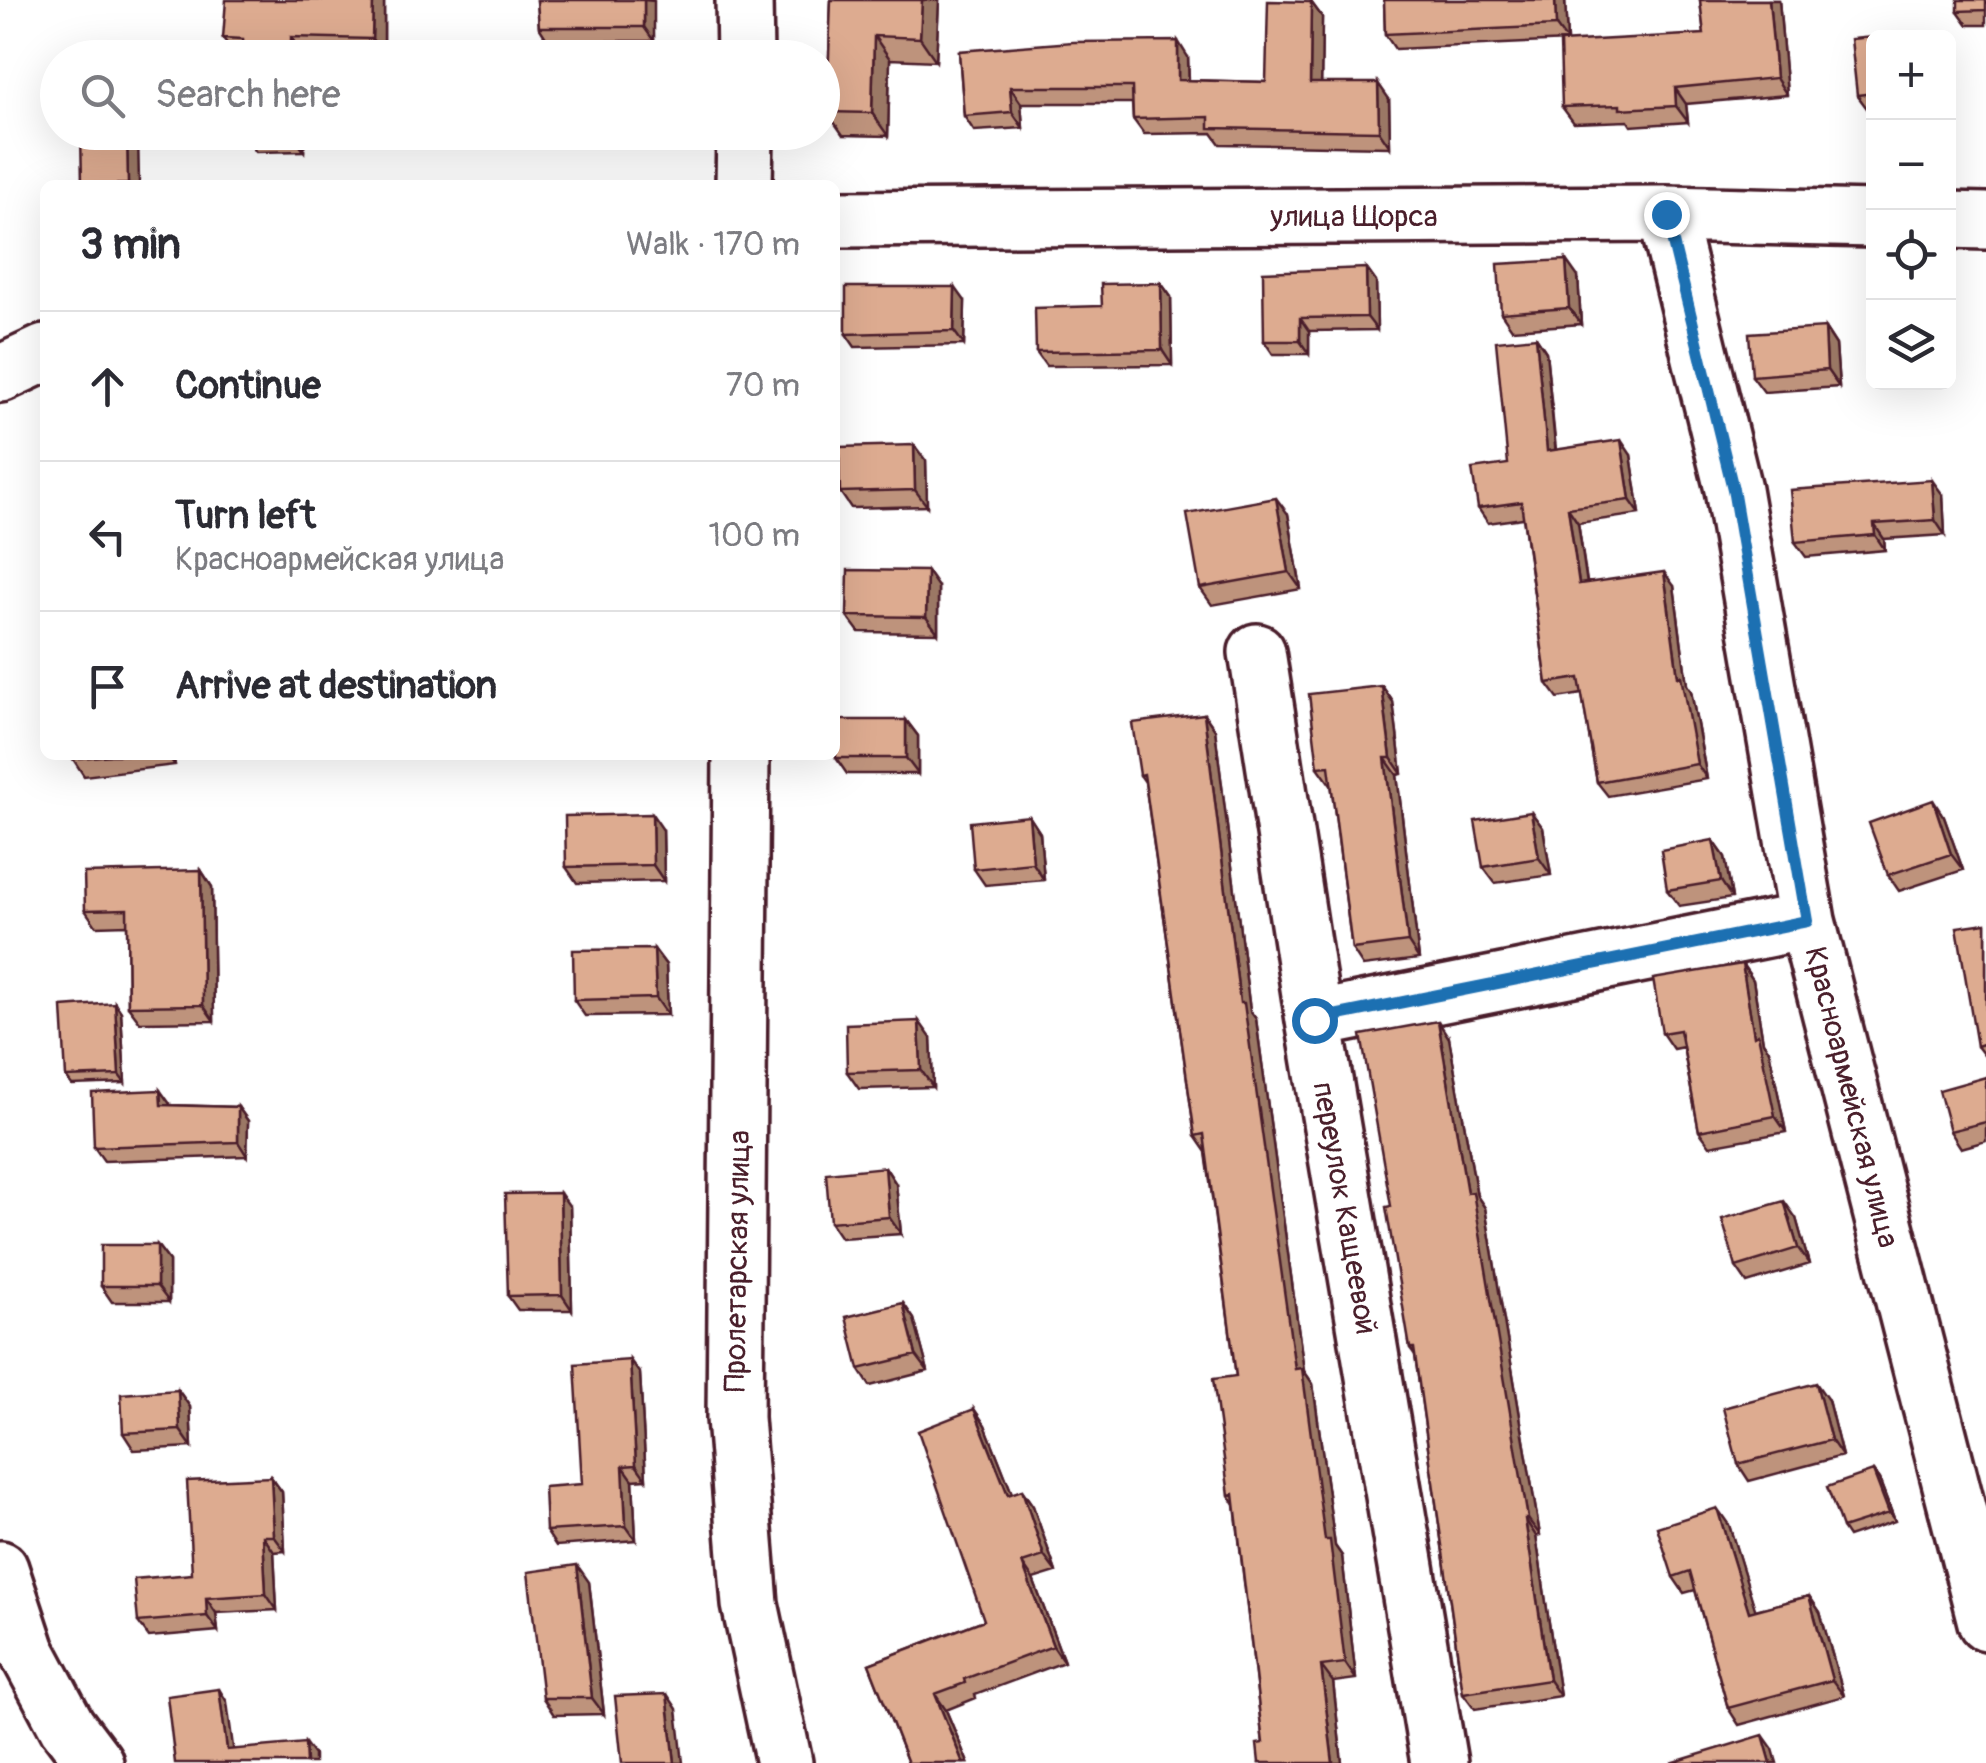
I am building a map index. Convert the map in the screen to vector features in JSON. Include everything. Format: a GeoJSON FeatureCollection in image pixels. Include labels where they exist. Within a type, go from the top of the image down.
{"type":"FeatureCollection","features":[{"type":"Feature","properties":{"kind":"street"},"geometry":{"type":"LineString","coordinates":[[744,0],[745,40]]}},
{"type":"Feature","properties":{"kind":"street"},"geometry":{"type":"LineString","coordinates":[[744,150],[744,180]]}},
{"type":"Feature","properties":{"kind":"street","name":"улица Щорса"},"geometry":{"type":"LineString","coordinates":[[840,219],[1666,214],[1866,218]]}},
{"type":"Feature","properties":{"kind":"street","name":"Красноармейская улица"},"geometry":{"type":"LineString","coordinates":[[1666,214],[1733,489],[1807,921],[1986,1622]]}},
{"type":"Feature","properties":{"kind":"street"},"geometry":{"type":"LineString","coordinates":[[1956,220],[1986,221]]}},
{"type":"Feature","properties":{"kind":"street"},"geometry":{"type":"LineString","coordinates":[[0,374],[40,356]]}},
{"type":"Feature","properties":{"kind":"street","name":"переулок Кащеевой"},"geometry":{"type":"LineString","coordinates":[[1257,652],[1314,1020],[1439,1763]]}},
{"type":"Feature","properties":{"kind":"street","name":"Пролетарская улица"},"geometry":{"type":"LineString","coordinates":[[741,760],[735,1418],[750,1604],[784,1763]]}},
{"type":"Feature","properties":{"kind":"street"},"geometry":{"type":"LineString","coordinates":[[1314,1020],[1807,921]]}},
{"type":"Feature","properties":{"kind":"street"},"geometry":{"type":"LineString","coordinates":[[0,1569],[27,1651],[68,1726],[95,1763]]}},
{"type":"Feature","properties":{"kind":"building"},"geometry":{"type":"Polygon","coordinates":[[[226,0],[373,0],[372,39],[223,38],[226,0]]]}},
{"type":"Feature","properties":{"kind":"building"},"geometry":{"type":"Polygon","coordinates":[[[537,0],[644,0],[644,27],[539,27],[537,0]]]}},
{"type":"Feature","properties":{"kind":"building"},"geometry":{"type":"Polygon","coordinates":[[[831,0],[922,0],[920,38],[874,36],[872,113],[840,112],[840,40],[830,40],[831,0]]]}},
{"type":"Feature","properties":{"kind":"building"},"geometry":{"type":"Polygon","coordinates":[[[1384,0],[1555,0],[1556,26],[1385,34],[1384,0]]]}},
{"type":"Feature","properties":{"kind":"building"},"geometry":{"type":"Polygon","coordinates":[[[1700,0],[1769,0],[1776,78],[1675,88],[1676,106],[1562,107],[1560,42],[1704,34],[1700,0]]]}},
{"type":"Feature","properties":{"kind":"building"},"geometry":{"type":"Polygon","coordinates":[[[1958,0],[1986,0],[1986,10],[1958,11],[1958,0]]]}},
{"type":"Feature","properties":{"kind":"building"},"geometry":{"type":"Polygon","coordinates":[[[1268,1],[1311,2],[1310,83],[1378,83],[1379,131],[1209,128],[1209,117],[1133,119],[1132,87],[1010,87],[1012,112],[964,116],[959,51],[1073,42],[1178,41],[1178,80],[1266,82],[1268,1]]]}},
{"type":"Feature","properties":{"kind":"building"},"geometry":{"type":"Polygon","coordinates":[[[1866,38],[1866,94],[1857,95],[1851,39],[1866,38]]]}},
{"type":"Feature","properties":{"kind":"building"},"geometry":{"type":"Polygon","coordinates":[[[81,150],[127,150],[128,180],[82,180],[81,150]]]}},
{"type":"Feature","properties":{"kind":"building"},"geometry":{"type":"Polygon","coordinates":[[[1566,260],[1569,308],[1501,313],[1498,264],[1566,260]]]}},
{"type":"Feature","properties":{"kind":"building"},"geometry":{"type":"Polygon","coordinates":[[[1366,268],[1367,317],[1300,318],[1300,341],[1264,341],[1263,272],[1366,268]]]}},
{"type":"Feature","properties":{"kind":"building"},"geometry":{"type":"Polygon","coordinates":[[[1161,283],[1162,350],[1036,352],[1035,308],[1102,306],[1101,284],[1161,283]]]}},
{"type":"Feature","properties":{"kind":"building"},"geometry":{"type":"Polygon","coordinates":[[[846,287],[955,287],[954,331],[846,334],[846,287]]]}},
{"type":"Feature","properties":{"kind":"building"},"geometry":{"type":"Polygon","coordinates":[[[1825,328],[1827,370],[1752,376],[1749,333],[1825,328]]]}},
{"type":"Feature","properties":{"kind":"building"},"geometry":{"type":"Polygon","coordinates":[[[1536,337],[1547,451],[1621,440],[1630,500],[1568,508],[1579,584],[1664,572],[1678,677],[1681,676],[1697,764],[1597,782],[1579,678],[1547,683],[1521,502],[1478,508],[1472,469],[1508,464],[1496,341],[1536,337]]]}},
{"type":"Feature","properties":{"kind":"building"},"geometry":{"type":"Polygon","coordinates":[[[914,445],[915,490],[840,492],[840,447],[914,445]]]}},
{"type":"Feature","properties":{"kind":"building"},"geometry":{"type":"Polygon","coordinates":[[[1932,480],[1935,520],[1874,524],[1875,535],[1795,542],[1790,490],[1932,480]]]}},
{"type":"Feature","properties":{"kind":"building"},"geometry":{"type":"Polygon","coordinates":[[[1276,498],[1289,572],[1200,588],[1187,514],[1276,498]]]}},
{"type":"Feature","properties":{"kind":"building"},"geometry":{"type":"Polygon","coordinates":[[[848,570],[927,571],[926,617],[847,616],[848,570]]]}},
{"type":"Feature","properties":{"kind":"building"},"geometry":{"type":"Polygon","coordinates":[[[1382,686],[1391,758],[1385,758],[1408,942],[1352,949],[1329,766],[1318,767],[1309,694],[1382,686]]]}},
{"type":"Feature","properties":{"kind":"building"},"geometry":{"type":"Polygon","coordinates":[[[1204,714],[1240,1003],[1244,1003],[1295,1369],[1302,1368],[1325,1540],[1330,1540],[1345,1663],[1321,1666],[1333,1763],[1259,1763],[1257,1744],[1263,1743],[1234,1494],[1229,1495],[1213,1379],[1236,1376],[1204,1134],[1195,1136],[1144,774],[1140,775],[1132,723],[1204,714]]]}},
{"type":"Feature","properties":{"kind":"building"},"geometry":{"type":"Polygon","coordinates":[[[840,720],[906,720],[906,758],[840,758],[840,720]]]}},
{"type":"Feature","properties":{"kind":"building"},"geometry":{"type":"Polygon","coordinates":[[[1933,800],[1951,854],[1888,875],[1869,823],[1933,800]]]}},
{"type":"Feature","properties":{"kind":"building"},"geometry":{"type":"Polygon","coordinates":[[[1531,812],[1539,858],[1483,867],[1475,821],[1531,812]]]}},
{"type":"Feature","properties":{"kind":"building"},"geometry":{"type":"Polygon","coordinates":[[[652,814],[653,865],[566,867],[565,816],[652,814]]]}},
{"type":"Feature","properties":{"kind":"building"},"geometry":{"type":"Polygon","coordinates":[[[1029,816],[1033,863],[974,869],[970,822],[1029,816]]]}},
{"type":"Feature","properties":{"kind":"building"},"geometry":{"type":"Polygon","coordinates":[[[1713,840],[1721,881],[1667,890],[1661,850],[1713,840]]]}},
{"type":"Feature","properties":{"kind":"building"},"geometry":{"type":"Polygon","coordinates":[[[201,870],[203,1005],[128,1006],[127,909],[85,910],[84,873],[201,870]]]}},
{"type":"Feature","properties":{"kind":"building"},"geometry":{"type":"Polygon","coordinates":[[[1986,923],[1986,1043],[1977,1046],[1957,927],[1986,923]]]}},
{"type":"Feature","properties":{"kind":"building"},"geometry":{"type":"Polygon","coordinates":[[[654,949],[656,998],[574,1000],[573,950],[654,949]]]}},
{"type":"Feature","properties":{"kind":"building"},"geometry":{"type":"Polygon","coordinates":[[[1742,964],[1754,1036],[1758,1034],[1775,1116],[1699,1131],[1680,1030],[1662,1033],[1653,979],[1742,964]]]}},
{"type":"Feature","properties":{"kind":"building"},"geometry":{"type":"Polygon","coordinates":[[[115,1003],[119,1075],[66,1077],[62,1007],[115,1003]]]}},
{"type":"Feature","properties":{"kind":"building"},"geometry":{"type":"Polygon","coordinates":[[[919,1021],[921,1070],[847,1072],[846,1024],[919,1021]]]}},
{"type":"Feature","properties":{"kind":"building"},"geometry":{"type":"Polygon","coordinates":[[[1438,1021],[1467,1193],[1473,1192],[1528,1519],[1549,1680],[1463,1693],[1414,1348],[1410,1348],[1386,1207],[1391,1206],[1361,1035],[1438,1021]]]}},
{"type":"Feature","properties":{"kind":"building"},"geometry":{"type":"Polygon","coordinates":[[[1986,1077],[1986,1122],[1950,1131],[1939,1090],[1986,1077]]]}},
{"type":"Feature","properties":{"kind":"building"},"geometry":{"type":"Polygon","coordinates":[[[160,1090],[161,1105],[238,1107],[238,1142],[94,1147],[92,1093],[160,1090]]]}},
{"type":"Feature","properties":{"kind":"building"},"geometry":{"type":"Polygon","coordinates":[[[885,1167],[889,1217],[830,1222],[826,1173],[885,1167]]]}},
{"type":"Feature","properties":{"kind":"building"},"geometry":{"type":"Polygon","coordinates":[[[560,1193],[562,1295],[508,1296],[505,1194],[560,1193]]]}},
{"type":"Feature","properties":{"kind":"building"},"geometry":{"type":"Polygon","coordinates":[[[1784,1201],[1798,1248],[1736,1267],[1722,1219],[1784,1201]]]}},
{"type":"Feature","properties":{"kind":"building"},"geometry":{"type":"Polygon","coordinates":[[[101,1245],[157,1245],[157,1286],[101,1286],[101,1245]]]}},
{"type":"Feature","properties":{"kind":"building"},"geometry":{"type":"Polygon","coordinates":[[[903,1303],[916,1355],[859,1369],[846,1317],[903,1303]]]}},
{"type":"Feature","properties":{"kind":"building"},"geometry":{"type":"Polygon","coordinates":[[[630,1360],[636,1465],[623,1466],[626,1526],[546,1531],[544,1487],[582,1484],[575,1364],[630,1360]]]}},
{"type":"Feature","properties":{"kind":"building"},"geometry":{"type":"Polygon","coordinates":[[[1816,1383],[1831,1440],[1738,1464],[1723,1408],[1816,1383]]]}},
{"type":"Feature","properties":{"kind":"building"},"geometry":{"type":"Polygon","coordinates":[[[178,1390],[180,1430],[123,1433],[121,1394],[178,1390]]]}},
{"type":"Feature","properties":{"kind":"building"},"geometry":{"type":"Polygon","coordinates":[[[974,1409],[1008,1495],[1022,1490],[1044,1556],[1022,1563],[1053,1646],[935,1694],[963,1763],[908,1763],[869,1664],[984,1620],[918,1431],[974,1409]]]}},
{"type":"Feature","properties":{"kind":"building"},"geometry":{"type":"Polygon","coordinates":[[[1873,1471],[1889,1513],[1842,1528],[1827,1487],[1873,1471]]]}},
{"type":"Feature","properties":{"kind":"building"},"geometry":{"type":"Polygon","coordinates":[[[271,1477],[274,1536],[263,1536],[266,1594],[206,1598],[207,1616],[138,1622],[134,1579],[192,1574],[187,1481],[271,1477]]]}},
{"type":"Feature","properties":{"kind":"building"},"geometry":{"type":"Polygon","coordinates":[[[1717,1508],[1749,1612],[1809,1596],[1832,1680],[1728,1708],[1690,1571],[1673,1577],[1657,1527],[1717,1508]]]}},
{"type":"Feature","properties":{"kind":"building"},"geometry":{"type":"Polygon","coordinates":[[[577,1565],[592,1698],[543,1698],[528,1572],[577,1565]]]}},
{"type":"Feature","properties":{"kind":"building"},"geometry":{"type":"Polygon","coordinates":[[[219,1689],[227,1750],[305,1743],[306,1763],[175,1763],[167,1696],[219,1689]]]}},
{"type":"Feature","properties":{"kind":"building"},"geometry":{"type":"Polygon","coordinates":[[[667,1694],[675,1763],[622,1763],[615,1696],[667,1694]]]}},
{"type":"Feature","properties":{"kind":"building"},"geometry":{"type":"Polygon","coordinates":[[[1763,1735],[1771,1763],[1671,1763],[1763,1735]]]}},
{"type":"Feature","properties":{"kind":"route"},"geometry":{"type":"LineString","coordinates":[[1314,1020],[1807,921],[1733,489],[1666,214]]}}]}
